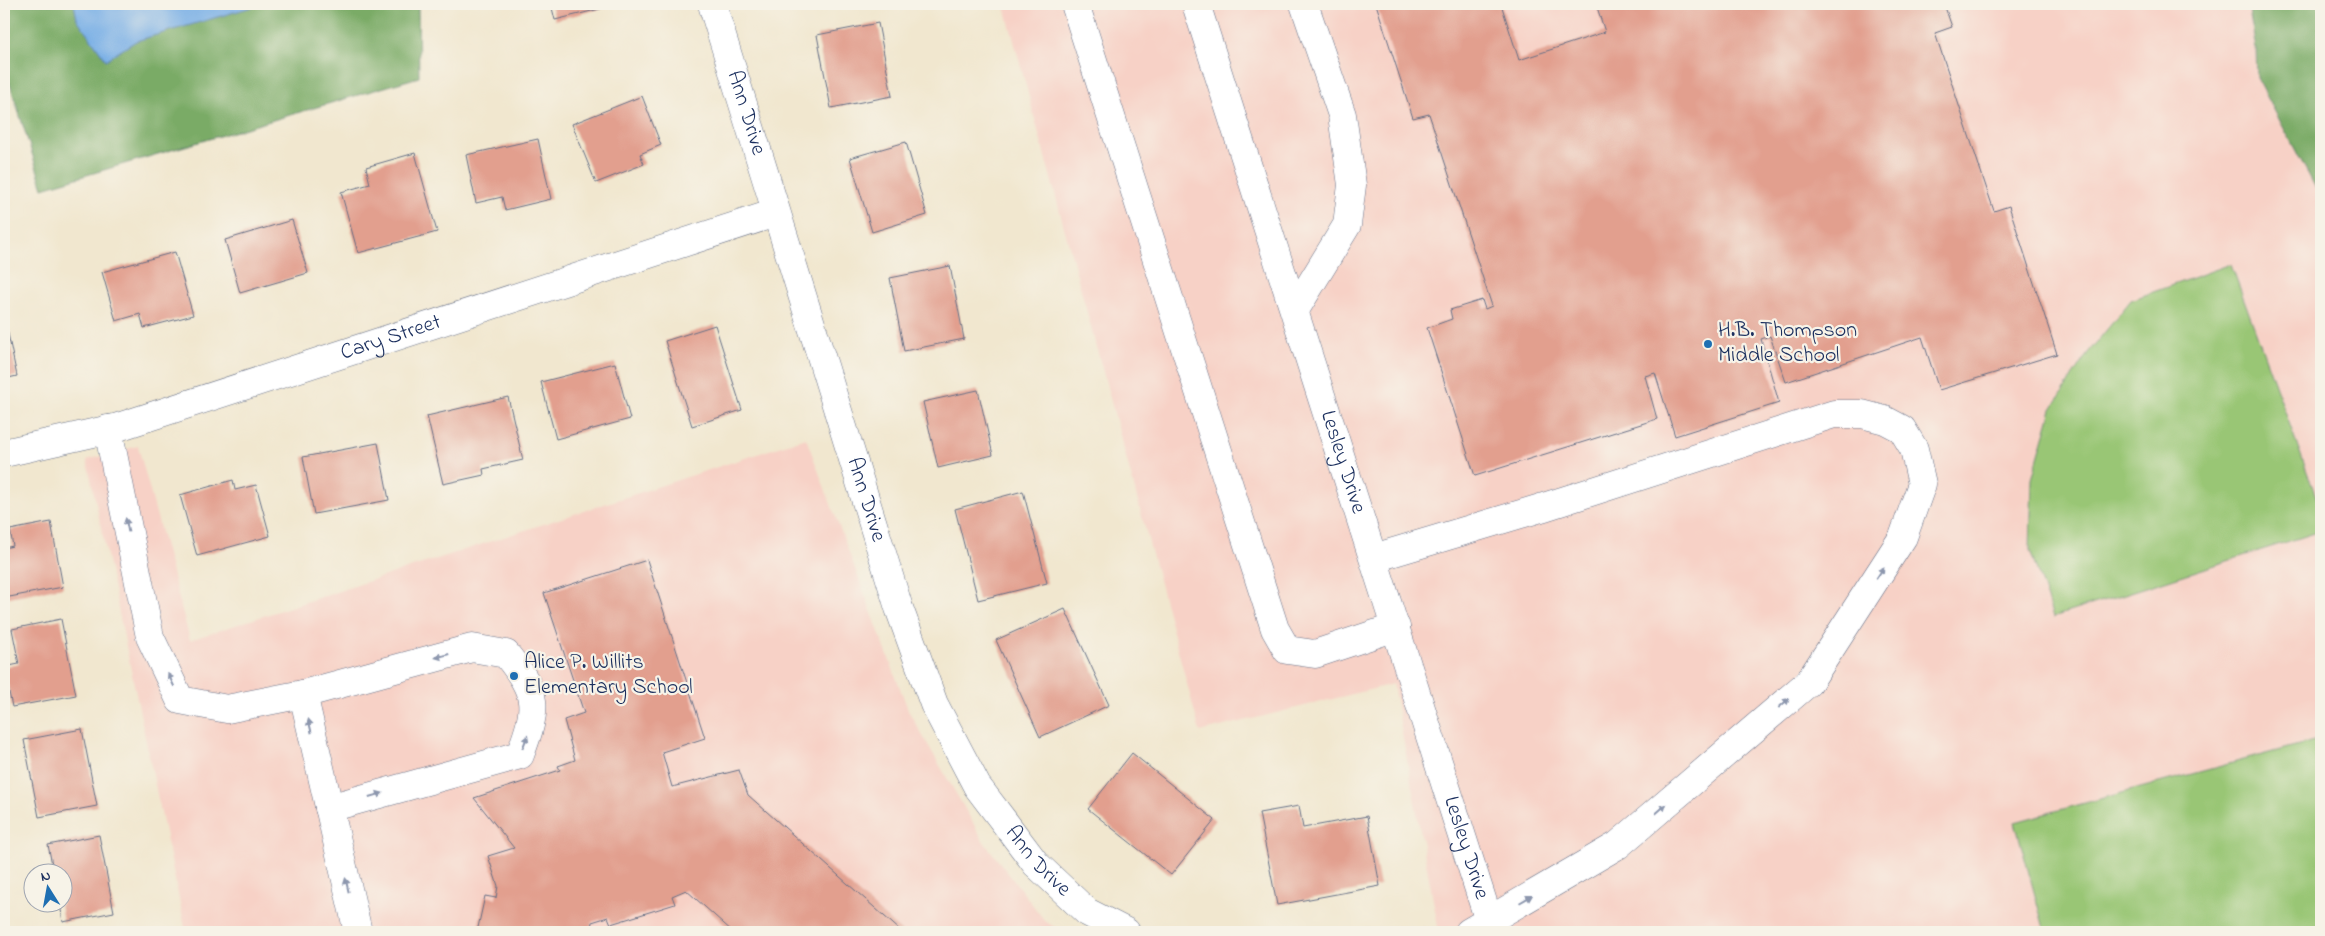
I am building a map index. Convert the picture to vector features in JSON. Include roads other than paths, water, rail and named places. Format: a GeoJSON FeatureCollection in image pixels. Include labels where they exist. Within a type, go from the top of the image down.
{"type":"FeatureCollection","features":[{"type":"Feature","properties":{"kind":"street","name":"Ann Drive"},"geometry":{"type":"LineString","coordinates":[[712,4],[899,608],[934,704],[977,786],[1036,864],[1087,912],[1126,932]]}},
{"type":"Feature","properties":{"kind":"street"},"geometry":{"type":"LineString","coordinates":[[1075,4],[1275,629],[1287,650],[1314,654],[1396,627]]}},
{"type":"Feature","properties":{"kind":"street","name":"Lesley Drive"},"geometry":{"type":"LineString","coordinates":[[1196,4],[1396,627],[1479,926]]}},
{"type":"Feature","properties":{"kind":"street"},"geometry":{"type":"LineString","coordinates":[[1295,310],[1347,225],[1352,184],[1342,115],[1304,4]]}},
{"type":"Feature","properties":{"kind":"street","name":"Cary Street"},"geometry":{"type":"LineString","coordinates":[[4,453],[108,429],[775,212]]}},
{"type":"Feature","properties":{"kind":"street"},"geometry":{"type":"LineString","coordinates":[[1374,558],[1544,507],[1834,414],[1862,414],[1886,420],[1902,429],[1914,449],[1922,484],[1903,537],[1809,682],[1618,845],[1479,926]]}},
{"type":"Feature","properties":{"kind":"street"},"geometry":{"type":"LineString","coordinates":[[108,429],[150,637],[180,700],[227,709],[303,694],[472,648],[506,654],[522,674],[534,702],[530,729],[520,754],[330,808]]}},
{"type":"Feature","properties":{"kind":"street"},"geometry":{"type":"LineString","coordinates":[[303,694],[358,932]]}},
{"type":"Feature","properties":{"kind":"water"},"geometry":{"type":"Polygon","coordinates":[[[74,4],[262,4],[136,41],[106,60],[77,19],[74,4]]]}},
{"type":"Feature","properties":{"kind":"place","name":"H.B. Thompson Middle School"},"geometry":{"type":"Point","coordinates":[1708,344]}},
{"type":"Feature","properties":{"kind":"place","name":"Alice P. Willits Elementary School"},"geometry":{"type":"Point","coordinates":[514,676]}}]}
